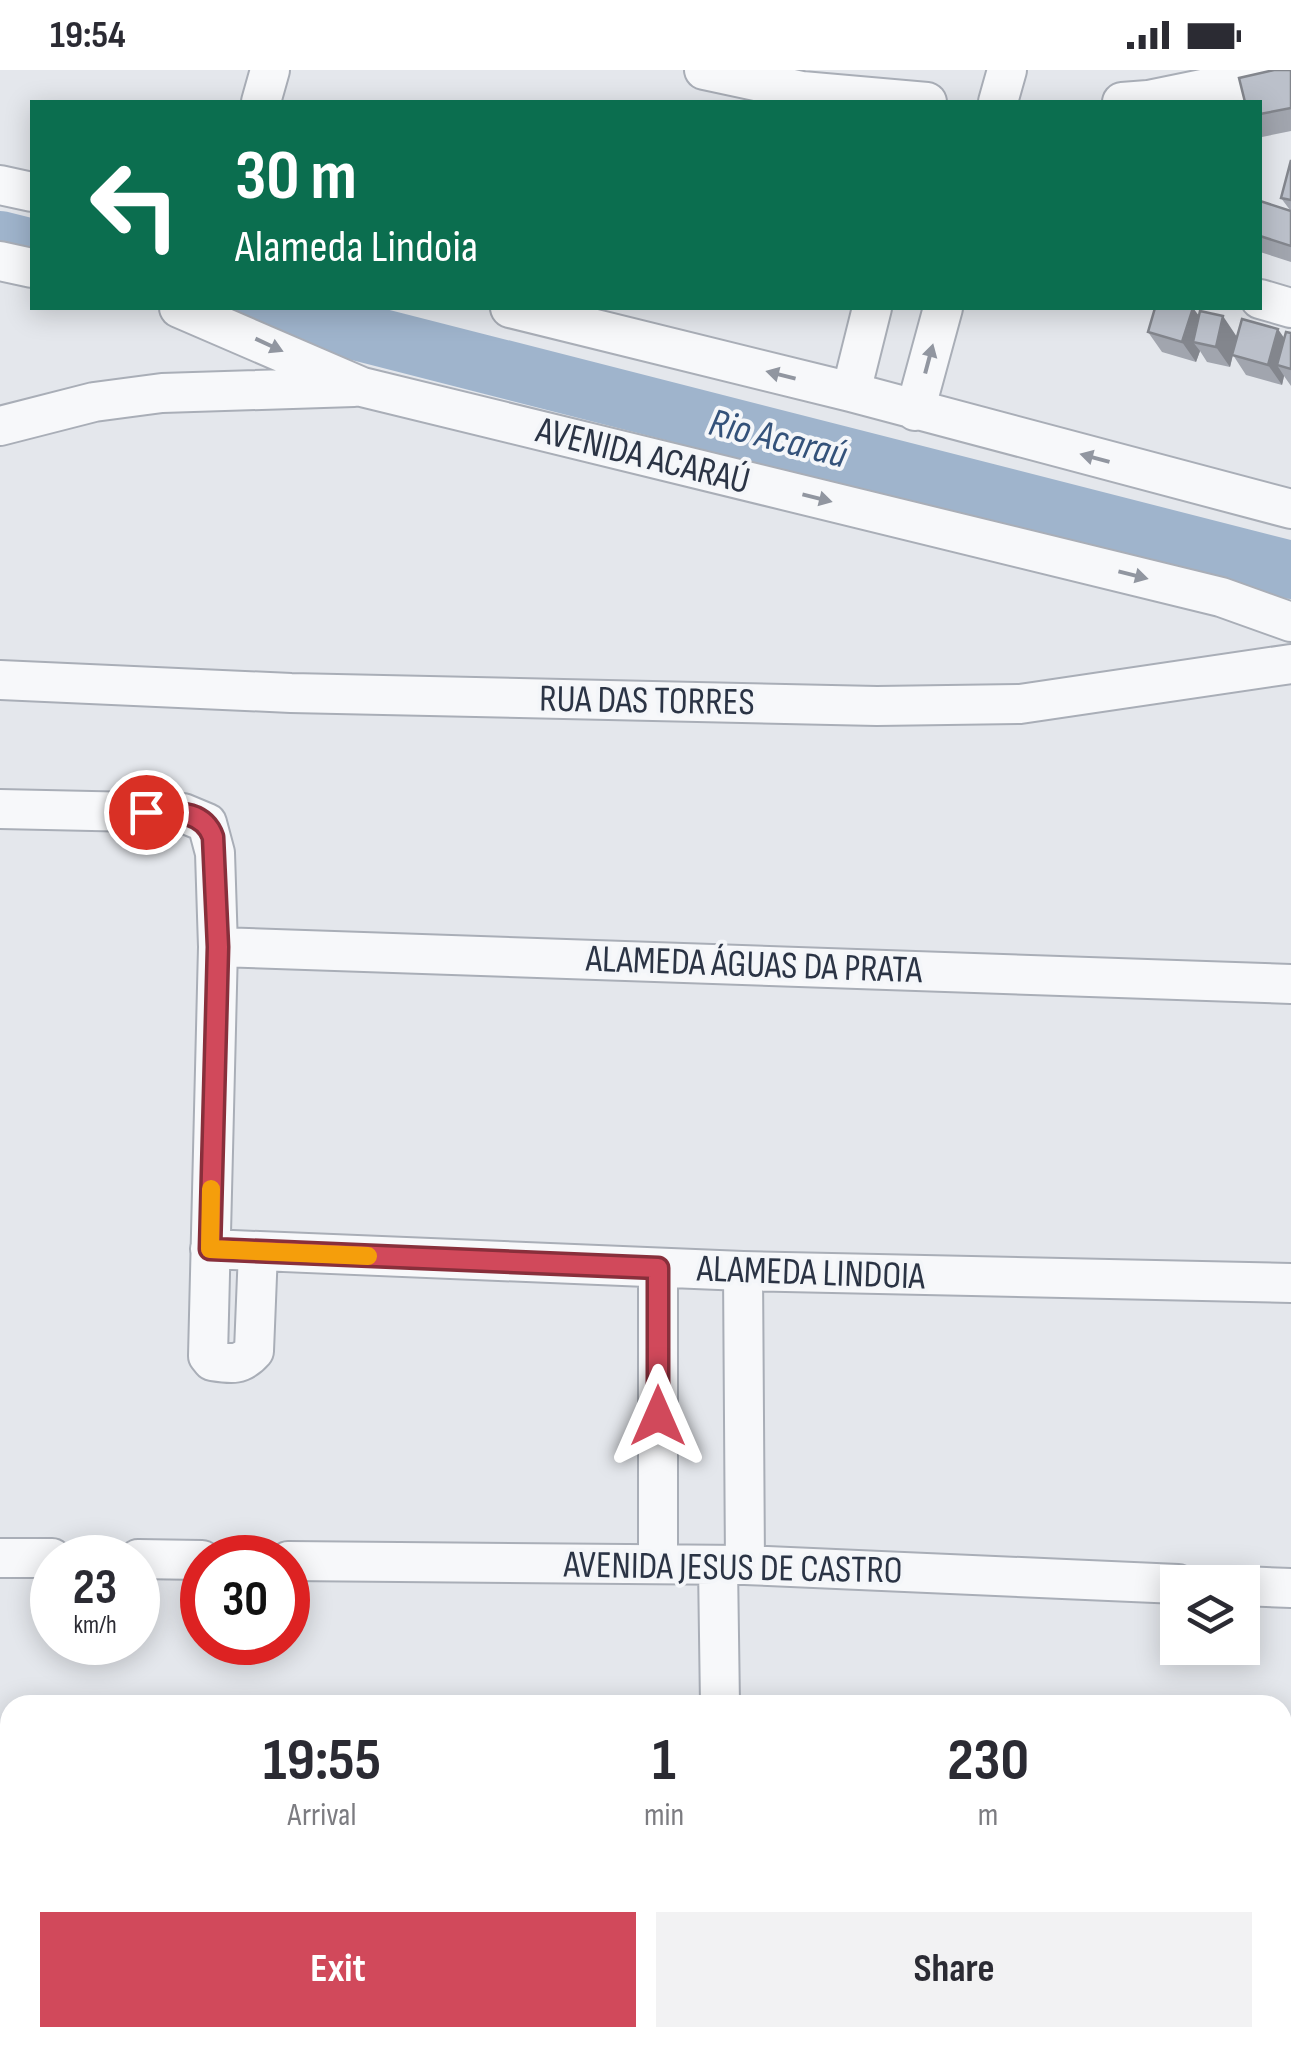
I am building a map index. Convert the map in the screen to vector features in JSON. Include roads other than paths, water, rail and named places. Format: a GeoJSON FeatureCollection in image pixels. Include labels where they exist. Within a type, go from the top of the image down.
{"type":"FeatureCollection","features":[{"type":"Feature","properties":{"kind":"street"},"geometry":{"type":"LineString","coordinates":[[262,100],[270,70]]}},
{"type":"Feature","properties":{"kind":"street"},"geometry":{"type":"LineString","coordinates":[[704,70],[802,91],[902,100]]}},
{"type":"Feature","properties":{"kind":"street"},"geometry":{"type":"LineString","coordinates":[[924,100],[932,70]]}},
{"type":"Feature","properties":{"kind":"street"},"geometry":{"type":"LineString","coordinates":[[999,100],[1007,70]]}},
{"type":"Feature","properties":{"kind":"street"},"geometry":{"type":"LineString","coordinates":[[1148,100],[1291,71]]}},
{"type":"Feature","properties":{"kind":"street"},"geometry":{"type":"LineString","coordinates":[[0,185],[30,192]]}},
{"type":"Feature","properties":{"kind":"street"},"geometry":{"type":"LineString","coordinates":[[0,260],[30,268]]}},
{"type":"Feature","properties":{"kind":"street"},"geometry":{"type":"LineString","coordinates":[[1262,300],[1291,308]]}},
{"type":"Feature","properties":{"kind":"street","name":"AVENIDA ACARAÚ"},"geometry":{"type":"LineString","coordinates":[[185,310],[362,387],[1221,597],[1291,622]]}},
{"type":"Feature","properties":{"kind":"street"},"geometry":{"type":"LineString","coordinates":[[518,310],[851,392],[1291,509]]}},
{"type":"Feature","properties":{"kind":"street"},"geometry":{"type":"LineString","coordinates":[[851,392],[872,310]]}},
{"type":"Feature","properties":{"kind":"street"},"geometry":{"type":"LineString","coordinates":[[915,411],[942,310]]}},
{"type":"Feature","properties":{"kind":"street"},"geometry":{"type":"LineString","coordinates":[[0,426],[94,402],[162,393],[362,387]]}},
{"type":"Feature","properties":{"kind":"street","name":"RUA DAS TORRES"},"geometry":{"type":"LineString","coordinates":[[0,680],[291,693],[877,706],[1020,704],[1291,664]]}},
{"type":"Feature","properties":{"kind":"street"},"geometry":{"type":"LineString","coordinates":[[0,809],[182,813],[207,823],[213,837],[218,947],[208,1356],[212,1362],[244,1362],[254,1351],[258,1251]]}},
{"type":"Feature","properties":{"kind":"street","name":"ALAMEDA ÁGUAS DA PRATA"},"geometry":{"type":"LineString","coordinates":[[218,947],[1291,984]]}},
{"type":"Feature","properties":{"kind":"street","name":"ALAMEDA LINDOIA"},"geometry":{"type":"LineString","coordinates":[[210,1249],[743,1271],[1291,1284]]}},
{"type":"Feature","properties":{"kind":"street"},"geometry":{"type":"LineString","coordinates":[[658,1268],[658,1564]]}},
{"type":"Feature","properties":{"kind":"street"},"geometry":{"type":"LineString","coordinates":[[721,1695],[731,1565],[743,1271]]}},
{"type":"Feature","properties":{"kind":"street"},"geometry":{"type":"LineString","coordinates":[[0,1558],[30,1558]]}},
{"type":"Feature","properties":{"kind":"street","name":"AVENIDA JESUS DE CASTRO"},"geometry":{"type":"LineString","coordinates":[[310,1561],[731,1565],[1160,1583]]}},
{"type":"Feature","properties":{"kind":"street"},"geometry":{"type":"LineString","coordinates":[[1260,1587],[1291,1588]]}},
{"type":"Feature","properties":{"kind":"waterway","name":"Rio Acaraú"},"geometry":{"type":"LineString","coordinates":[[0,240],[30,248]]}},
{"type":"Feature","properties":{"kind":"waterway","name":"Rio Acaraú"},"geometry":{"type":"LineString","coordinates":[[273,310],[1291,570]]}}]}
